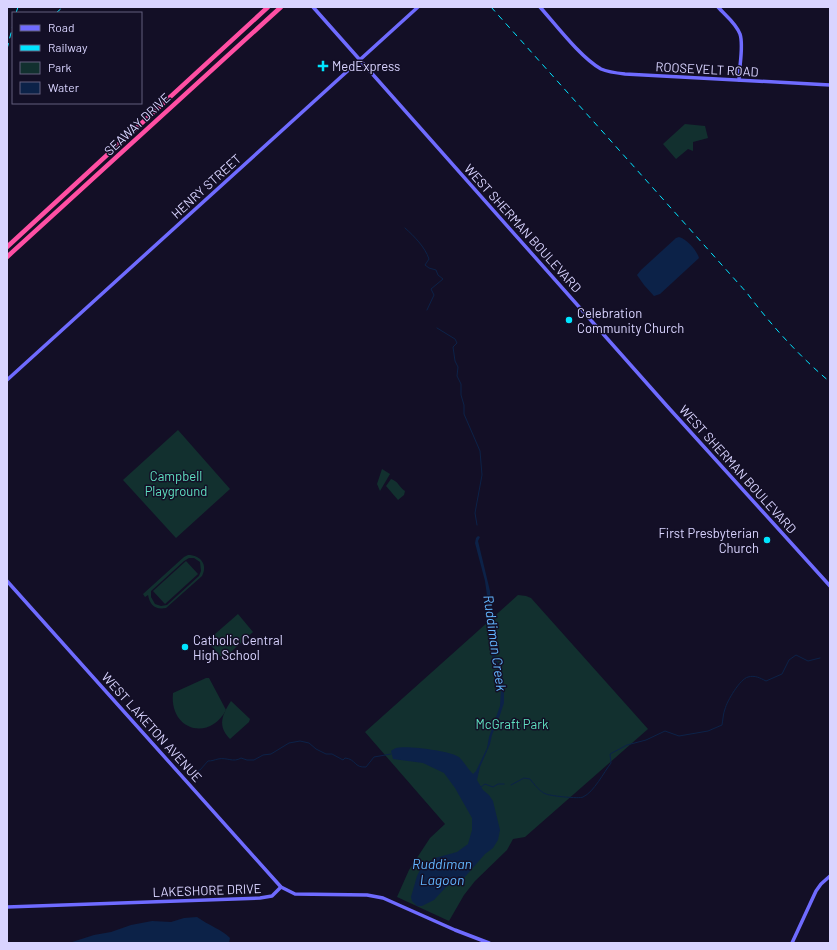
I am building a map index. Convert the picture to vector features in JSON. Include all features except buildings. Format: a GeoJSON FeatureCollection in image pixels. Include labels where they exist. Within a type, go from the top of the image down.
{"type":"FeatureCollection","features":[{"type":"Feature","properties":{"kind":"highway","name":"SEAWAY DRIVE"},"geometry":{"type":"LineString","coordinates":[[7,247],[102,158],[268,7]]}},
{"type":"Feature","properties":{"kind":"highway"},"geometry":{"type":"LineString","coordinates":[[259,27],[255,27],[254,22],[271,7]]}},
{"type":"Feature","properties":{"kind":"highway","name":"SEAWAY DRIVE"},"geometry":{"type":"LineString","coordinates":[[7,257],[281,7]]}},
{"type":"Feature","properties":{"kind":"highway"},"geometry":{"type":"LineString","coordinates":[[77,194],[81,187],[106,164],[108,159],[102,158]]}},
{"type":"Feature","properties":{"kind":"highway"},"geometry":{"type":"LineString","coordinates":[[33,234],[29,232],[30,228],[61,199],[63,195]]}},
{"type":"Feature","properties":{"kind":"main road","name":"WEST SHERMAN BOULEVARD"},"geometry":{"type":"LineString","coordinates":[[313,7],[667,406],[830,586]]}},
{"type":"Feature","properties":{"kind":"main road","name":"HENRY STREET"},"geometry":{"type":"LineString","coordinates":[[7,380],[418,7]]}},
{"type":"Feature","properties":{"kind":"main road","name":"ROOSEVELT ROAD"},"geometry":{"type":"LineString","coordinates":[[540,7],[586,58],[602,69],[618,74],[830,85]]}},
{"type":"Feature","properties":{"kind":"main road"},"geometry":{"type":"LineString","coordinates":[[718,7],[740,33],[741,48],[739,80]]}},
{"type":"Feature","properties":{"kind":"main road","name":"WEST LAKETON AVENUE"},"geometry":{"type":"LineString","coordinates":[[7,581],[281,887]]}},
{"type":"Feature","properties":{"kind":"main road"},"geometry":{"type":"LineString","coordinates":[[792,943],[816,891],[830,876]]}},
{"type":"Feature","properties":{"kind":"main road"},"geometry":{"type":"LineString","coordinates":[[281,887],[295,894],[367,895],[384,898],[455,930],[489,943]]}},
{"type":"Feature","properties":{"kind":"main road","name":"LAKESHORE DRIVE"},"geometry":{"type":"LineString","coordinates":[[7,907],[260,898],[272,896],[281,887]]}},
{"type":"Feature","properties":{"kind":"green space"},"geometry":{"type":"Polygon","coordinates":[[[685,124],[705,126],[708,138],[693,142],[693,151],[688,149],[676,159],[663,144],[685,124]]]}},
{"type":"Feature","properties":{"kind":"green space","name":"Campbell Playground"},"geometry":{"type":"Polygon","coordinates":[[[178,430],[230,489],[176,538],[123,480],[178,430]]]}},
{"type":"Feature","properties":{"kind":"green space"},"geometry":{"type":"Polygon","coordinates":[[[382,469],[390,474],[380,491],[377,484],[382,469]]]}},
{"type":"Feature","properties":{"kind":"green space"},"geometry":{"type":"Polygon","coordinates":[[[391,479],[405,491],[404,495],[398,500],[386,486],[391,479]]]}},
{"type":"Feature","properties":{"kind":"green space"},"geometry":{"type":"Polygon","coordinates":[[[193,555],[202,561],[204,565],[204,572],[202,576],[166,608],[154,606],[150,602],[148,595],[145,597],[143,594],[184,557],[193,555]],[[189,558],[184,561],[151,591],[151,597],[155,604],[161,606],[167,605],[199,576],[201,571],[200,562],[194,558],[189,558]]]}},
{"type":"Feature","properties":{"kind":"green space"},"geometry":{"type":"Polygon","coordinates":[[[186,561],[198,574],[165,604],[153,591],[186,561]]]}},
{"type":"Feature","properties":{"kind":"green space","name":"McGraft Park"},"geometry":{"type":"Polygon","coordinates":[[[518,595],[531,598],[648,729],[525,837],[513,839],[507,850],[475,881],[464,895],[449,921],[397,897],[409,870],[430,838],[445,824],[365,732],[518,595]]]}},
{"type":"Feature","properties":{"kind":"green space"},"geometry":{"type":"Polygon","coordinates":[[[238,614],[253,632],[223,659],[207,641],[238,614]]]}},
{"type":"Feature","properties":{"kind":"green space"},"geometry":{"type":"Polygon","coordinates":[[[209,678],[226,710],[219,720],[210,726],[201,728],[192,727],[184,723],[177,716],[173,706],[173,693],[209,678]]]}},
{"type":"Feature","properties":{"kind":"green space"},"geometry":{"type":"Polygon","coordinates":[[[231,701],[250,719],[249,722],[230,739],[223,730],[222,720],[231,701]]]}},
{"type":"Feature","properties":{"kind":"water"},"geometry":{"type":"Polygon","coordinates":[[[679,237],[691,246],[699,258],[660,294],[654,296],[637,275],[676,238],[679,237]]]}},
{"type":"Feature","properties":{"kind":"water","name":"Ruddiman Lagoon"},"geometry":{"type":"Polygon","coordinates":[[[478,536],[480,537],[478,541],[490,591],[495,656],[502,672],[504,703],[490,744],[480,767],[477,780],[483,790],[493,801],[500,830],[498,840],[493,848],[485,854],[464,878],[446,887],[434,900],[422,906],[417,906],[412,901],[411,897],[421,868],[435,858],[457,852],[468,844],[472,830],[472,818],[455,788],[444,773],[423,763],[393,759],[391,751],[396,748],[409,747],[447,753],[459,757],[473,774],[476,771],[487,748],[489,737],[500,706],[501,690],[498,670],[492,656],[489,610],[485,581],[475,543],[478,536]]]}},
{"type":"Feature","properties":{"kind":"water"},"geometry":{"type":"Polygon","coordinates":[[[197,917],[230,938],[229,943],[69,943],[131,925],[152,921],[171,922],[184,918],[197,917]]]}},
{"type":"Feature","properties":{"kind":"waterway","name":"Ruddiman Creek"},"geometry":{"type":"LineString","coordinates":[[405,228],[425,250],[429,259],[425,265],[436,270],[438,275],[443,279],[431,289],[434,295],[427,310]]}},
{"type":"Feature","properties":{"kind":"waterway","name":"Ruddiman Creek"},"geometry":{"type":"LineString","coordinates":[[437,328],[455,339],[457,343],[453,347],[455,361],[458,367],[457,376],[461,384],[464,414],[480,451],[482,475],[475,513],[477,525]]}},
{"type":"Feature","properties":{"kind":"waterway"},"geometry":{"type":"LineString","coordinates":[[511,785],[524,778],[530,779],[539,790],[546,794],[576,798],[583,797],[591,791],[611,763],[610,754],[627,745],[646,740],[665,731],[679,736],[708,731],[722,725],[724,711],[728,701],[734,691],[745,679],[751,676],[766,681],[782,674],[789,660],[796,655],[808,661],[820,658]]}},
{"type":"Feature","properties":{"kind":"waterway"},"geometry":{"type":"LineString","coordinates":[[193,772],[200,770],[208,761],[221,759],[235,760],[241,758],[254,760],[263,755],[271,754],[289,743],[300,741],[309,743],[316,749],[326,754],[332,754],[343,760],[345,758],[349,759],[362,767],[366,767],[374,757],[391,754]]}},
{"type":"Feature","properties":{"kind":"waterway"},"geometry":{"type":"LineString","coordinates":[[481,787],[485,784],[493,787],[498,784],[504,784]]}},
{"type":"Feature","properties":{"kind":"railway"},"geometry":{"type":"LineString","coordinates":[[16,12],[18,7]]}},
{"type":"Feature","properties":{"kind":"railway"},"geometry":{"type":"LineString","coordinates":[[57,12],[63,7]]}},
{"type":"Feature","properties":{"kind":"railway"},"geometry":{"type":"LineString","coordinates":[[491,7],[747,293],[786,340],[807,362],[830,382]]}},
{"type":"Feature","properties":{"kind":"railway"},"geometry":{"type":"LineString","coordinates":[[7,49],[12,29]]}},
{"type":"Feature","properties":{"kind":"place","name":"MedExpress"},"geometry":{"type":"Point","coordinates":[323,66]}},
{"type":"Feature","properties":{"kind":"place","name":"Celebration Community Church"},"geometry":{"type":"Point","coordinates":[569,320]}},
{"type":"Feature","properties":{"kind":"place","name":"First Presbyterian Church"},"geometry":{"type":"Point","coordinates":[767,540]}},
{"type":"Feature","properties":{"kind":"place","name":"Catholic Central High School"},"geometry":{"type":"Point","coordinates":[185,647]}}]}
